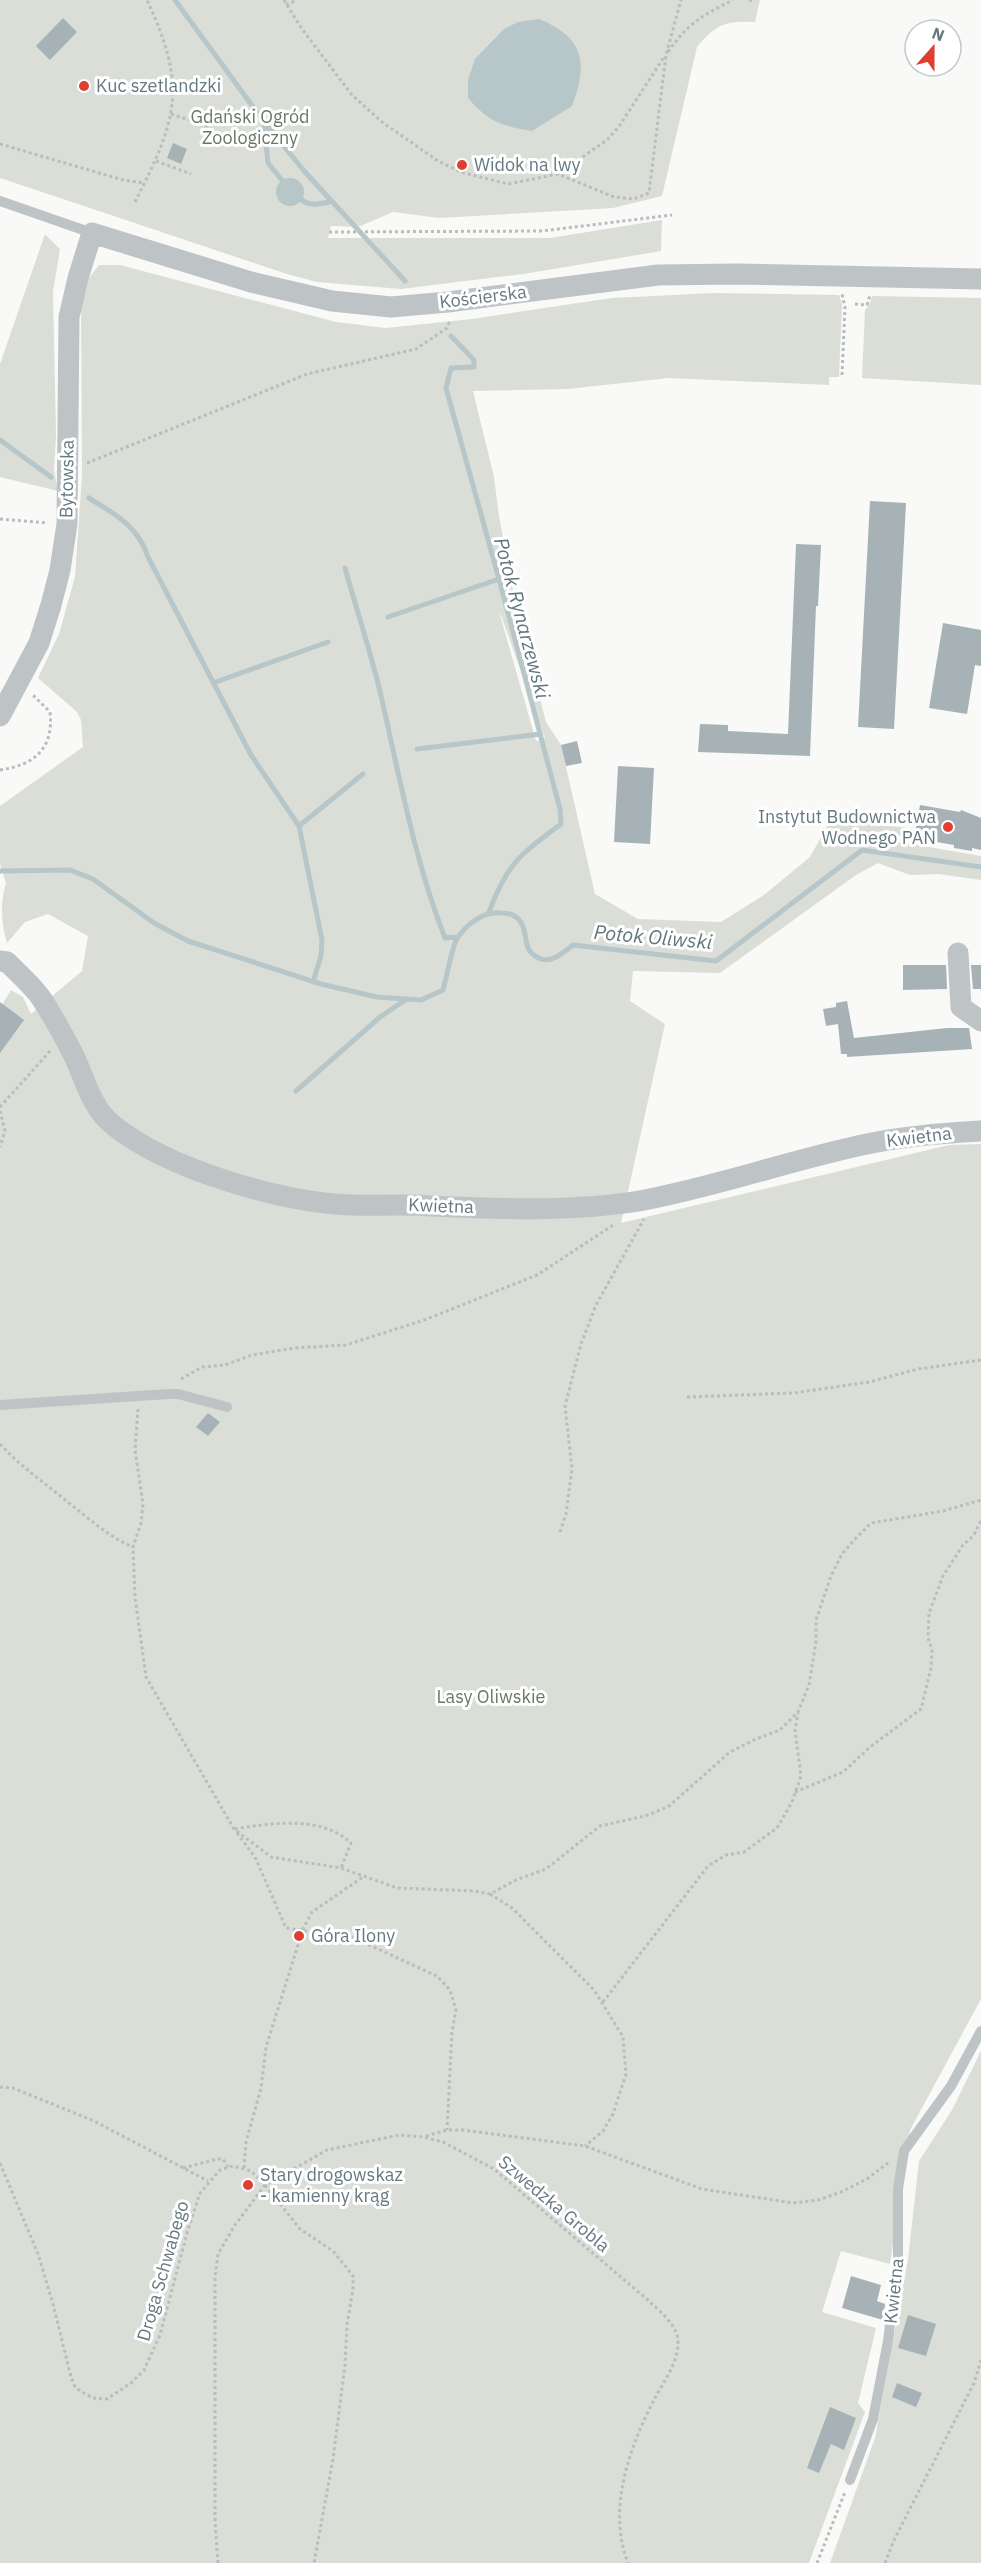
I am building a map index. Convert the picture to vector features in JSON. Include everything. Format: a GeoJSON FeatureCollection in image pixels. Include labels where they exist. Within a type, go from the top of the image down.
{"type":"FeatureCollection","features":[{"type":"Feature","properties":{"kind":"street","name":"Kościerska"},"geometry":{"type":"LineString","coordinates":[[92,233],[251,282],[332,301],[392,307],[658,275],[738,274],[981,279]]}},
{"type":"Feature","properties":{"kind":"street","name":"Bytowska"},"geometry":{"type":"LineString","coordinates":[[0,716],[39,643],[51,605],[67,524],[69,317],[92,233]]}},
{"type":"Feature","properties":{"kind":"street"},"geometry":{"type":"LineString","coordinates":[[958,953],[962,1007],[981,1021]]}},
{"type":"Feature","properties":{"kind":"street","name":"Kwietna"},"geometry":{"type":"LineString","coordinates":[[0,961],[8,962],[41,996],[72,1052],[93,1104],[112,1125],[149,1148],[214,1176],[261,1191],[348,1205],[557,1208],[647,1199],[717,1184],[865,1144],[910,1137],[981,1131]]}},
{"type":"Feature","properties":{"kind":"lane","name":"Kościerska"},"geometry":{"type":"LineString","coordinates":[[0,201],[92,233]]}},
{"type":"Feature","properties":{"kind":"lane"},"geometry":{"type":"LineString","coordinates":[[0,1405],[178,1394],[227,1407]]}},
{"type":"Feature","properties":{"kind":"lane","name":"Kwietna"},"geometry":{"type":"LineString","coordinates":[[850,2480],[873,2419],[888,2341],[898,2259],[898,2189],[904,2151],[951,2086],[981,2031]]}},
{"type":"Feature","properties":{"kind":"path"},"geometry":{"type":"LineString","coordinates":[[135,202],[156,161],[171,114],[174,81],[162,32],[147,0]]}},
{"type":"Feature","properties":{"kind":"path"},"geometry":{"type":"LineString","coordinates":[[284,0],[352,95],[382,122],[438,161],[461,172],[508,184],[558,174],[607,140],[620,125],[666,54],[691,23],[704,13],[733,0]]}},
{"type":"Feature","properties":{"kind":"path"},"geometry":{"type":"LineString","coordinates":[[286,4],[297,0]]}},
{"type":"Feature","properties":{"kind":"path"},"geometry":{"type":"LineString","coordinates":[[558,174],[614,197],[634,199],[649,193],[666,54],[681,0]]}},
{"type":"Feature","properties":{"kind":"path"},"geometry":{"type":"LineString","coordinates":[[749,0],[755,1]]}},
{"type":"Feature","properties":{"kind":"path"},"geometry":{"type":"LineString","coordinates":[[171,114],[208,126]]}},
{"type":"Feature","properties":{"kind":"path"},"geometry":{"type":"LineString","coordinates":[[0,144],[123,180],[144,183]]}},
{"type":"Feature","properties":{"kind":"path"},"geometry":{"type":"LineString","coordinates":[[156,161],[191,174]]}},
{"type":"Feature","properties":{"kind":"path"},"geometry":{"type":"LineString","coordinates":[[329,232],[542,231],[672,215]]}},
{"type":"Feature","properties":{"kind":"path"},"geometry":{"type":"LineString","coordinates":[[839,290],[845,303],[842,375]]}},
{"type":"Feature","properties":{"kind":"path"},"geometry":{"type":"LineString","coordinates":[[68,464],[85,464],[102,459],[308,374],[416,349],[447,328],[451,316]]}},
{"type":"Feature","properties":{"kind":"path"},"geometry":{"type":"LineString","coordinates":[[0,519],[67,524]]}},
{"type":"Feature","properties":{"kind":"path"},"geometry":{"type":"LineString","coordinates":[[0,770],[18,767],[34,759],[47,742],[51,726],[50,712],[19,682]]}},
{"type":"Feature","properties":{"kind":"path"},"geometry":{"type":"LineString","coordinates":[[0,1147],[6,1131],[0,1109],[64,1037]]}},
{"type":"Feature","properties":{"kind":"path"},"geometry":{"type":"LineString","coordinates":[[169,1394],[186,1374],[202,1366],[225,1365],[252,1355],[295,1348],[346,1345],[427,1319],[497,1292],[537,1275],[613,1226],[647,1199]]}},
{"type":"Feature","properties":{"kind":"path"},"geometry":{"type":"LineString","coordinates":[[560,1532],[566,1514],[572,1469],[565,1406],[581,1344],[596,1305],[647,1199]]}},
{"type":"Feature","properties":{"kind":"path"},"geometry":{"type":"LineString","coordinates":[[687,1397],[794,1394],[869,1382],[918,1369],[981,1360]]}},
{"type":"Feature","properties":{"kind":"path"},"geometry":{"type":"LineString","coordinates":[[137,1396],[135,1450],[142,1504],[141,1523],[133,1547],[135,1597],[146,1677],[234,1829],[255,1857],[286,1928],[354,1938],[437,1976],[450,1990],[456,2010],[450,2054],[447,2130]]}},
{"type":"Feature","properties":{"kind":"path"},"geometry":{"type":"LineString","coordinates":[[0,1444],[16,1461],[91,1521],[116,1540],[133,1547]]}},
{"type":"Feature","properties":{"kind":"path"},"geometry":{"type":"LineString","coordinates":[[603,2002],[708,1866],[726,1855],[744,1852],[777,1828],[801,1776],[795,1730],[798,1712],[809,1685],[816,1642],[816,1620],[823,1596],[842,1554],[871,1523],[943,1511],[981,1500]]}},
{"type":"Feature","properties":{"kind":"path"},"geometry":{"type":"LineString","coordinates":[[795,1792],[843,1772],[870,1747],[921,1709],[931,1668],[932,1650],[928,1638],[929,1613],[943,1576],[963,1545],[974,1535],[981,1520]]}},
{"type":"Feature","properties":{"kind":"path"},"geometry":{"type":"LineString","coordinates":[[490,1894],[516,1880],[546,1869],[600,1826],[649,1815],[669,1806],[730,1752],[780,1730],[798,1712]]}},
{"type":"Feature","properties":{"kind":"path"},"geometry":{"type":"LineString","coordinates":[[234,1829],[279,1822],[339,1832],[351,1843],[341,1868]]}},
{"type":"Feature","properties":{"kind":"path"},"geometry":{"type":"LineString","coordinates":[[234,1829],[271,1857],[341,1868],[397,1888],[475,1891],[490,1894],[512,1908],[553,1947],[603,2002],[623,2037],[626,2074],[613,2114],[603,2131],[585,2146]]}},
{"type":"Feature","properties":{"kind":"path"},"geometry":{"type":"LineString","coordinates":[[244,2168],[246,2142],[261,2088],[266,2047],[303,1929],[312,1912],[363,1877]]}},
{"type":"Feature","properties":{"kind":"path"},"geometry":{"type":"LineString","coordinates":[[0,2087],[13,2088],[94,2121],[208,2181]]}},
{"type":"Feature","properties":{"kind":"path"},"geometry":{"type":"LineString","coordinates":[[424,2137],[447,2130],[488,2132],[585,2146],[702,2189],[793,2203],[818,2200],[841,2192],[867,2179],[904,2151]]}},
{"type":"Feature","properties":{"kind":"path","name":"Szwedzka Grobla"},"geometry":{"type":"LineString","coordinates":[[218,2563],[215,2521],[215,2277],[218,2254],[235,2225],[265,2185],[327,2150],[399,2135],[424,2137],[453,2146],[494,2169],[649,2301],[672,2324],[678,2340],[676,2359],[652,2403],[631,2452],[623,2484],[619,2527],[622,2549],[628,2563]]}},
{"type":"Feature","properties":{"kind":"path"},"geometry":{"type":"LineString","coordinates":[[181,2168],[217,2159],[223,2159],[228,2168],[244,2168],[265,2185],[300,2229],[333,2251],[353,2276],[333,2459],[314,2563]]}},
{"type":"Feature","properties":{"kind":"path","name":"Droga Schwabego"},"geometry":{"type":"LineString","coordinates":[[0,2163],[38,2254],[75,2387],[93,2398],[107,2399],[131,2383],[144,2370],[154,2352],[194,2208],[208,2181],[220,2170],[228,2168]]}},
{"type":"Feature","properties":{"kind":"path"},"geometry":{"type":"LineString","coordinates":[[885,2563],[894,2540],[974,2383],[981,2360]]}},
{"type":"Feature","properties":{"kind":"path"},"geometry":{"type":"LineString","coordinates":[[817,2563],[850,2480]]}},
{"type":"Feature","properties":{"kind":"green space","name":"Gdański Ogród Zoologiczny"},"geometry":{"type":"Polygon","coordinates":[[[0,0],[760,0],[755,22],[736,22],[722,26],[710,33],[697,47],[662,196],[613,208],[439,218],[393,212],[358,227],[331,226],[328,238],[550,238],[662,220],[661,251],[523,274],[401,289],[317,282],[287,274],[0,178],[0,0]]]}},
{"type":"Feature","properties":{"kind":"green space"},"geometry":{"type":"Polygon","coordinates":[[[45,234],[60,249],[53,292],[56,435],[54,470],[58,491],[0,477],[0,364],[45,234]]]}},
{"type":"Feature","properties":{"kind":"green space","name":"Lasy Oliwskie"},"geometry":{"type":"Polygon","coordinates":[[[99,265],[120,265],[336,322],[386,328],[472,319],[612,298],[715,293],[839,295],[842,304],[839,377],[829,377],[829,385],[669,378],[567,389],[473,391],[494,477],[514,596],[546,722],[561,745],[595,894],[638,919],[721,922],[764,895],[810,857],[829,823],[842,820],[908,828],[894,841],[981,856],[981,880],[939,874],[910,875],[878,863],[856,875],[720,973],[633,971],[630,1001],[665,1024],[621,1223],[949,1145],[981,1144],[981,1999],[910,2130],[890,2264],[841,2251],[822,2312],[876,2328],[858,2403],[865,2412],[809,2563],[0,2563],[0,1008],[11,990],[23,997],[31,1014],[82,971],[88,936],[48,914],[25,922],[7,943],[2,913],[6,883],[0,864],[0,806],[83,747],[81,720],[77,712],[38,678],[59,634],[75,577],[82,475],[81,300],[88,279],[99,265]],[[501,615],[536,741],[545,739],[501,615]]]}},
{"type":"Feature","properties":{"kind":"green space"},"geometry":{"type":"Polygon","coordinates":[[[872,296],[981,298],[981,385],[862,378],[865,310],[872,296]]]}},
{"type":"Feature","properties":{"kind":"green space"},"geometry":{"type":"Polygon","coordinates":[[[981,2051],[981,2563],[830,2563],[875,2438],[908,2259],[919,2161],[952,2110],[981,2051]]]}},
{"type":"Feature","properties":{"kind":"shaded area"},"geometry":{"type":"Polygon","coordinates":[[[539,19],[566,35],[579,54],[581,65],[572,106],[532,131],[504,125],[482,113],[468,98],[468,80],[475,59],[504,29],[518,22],[539,19]]]}},
{"type":"Feature","properties":{"kind":"shaded area"},"geometry":{"type":"Polygon","coordinates":[[[290,178],[300,182],[304,192],[300,202],[290,206],[280,202],[276,192],[280,182],[290,178]]]}},
{"type":"Feature","properties":{"kind":"building"},"geometry":{"type":"Polygon","coordinates":[[[63,18],[77,32],[50,60],[36,46],[63,18]]]}},
{"type":"Feature","properties":{"kind":"building"},"geometry":{"type":"Polygon","coordinates":[[[173,143],[187,149],[181,164],[167,158],[173,143]]]}},
{"type":"Feature","properties":{"kind":"building"},"geometry":{"type":"Polygon","coordinates":[[[870,501],[906,503],[894,729],[858,727],[870,501]]]}},
{"type":"Feature","properties":{"kind":"building"},"geometry":{"type":"Polygon","coordinates":[[[796,544],[821,545],[818,606],[816,606],[810,756],[698,752],[700,724],[728,725],[728,731],[788,734],[796,544]]]}},
{"type":"Feature","properties":{"kind":"building"},"geometry":{"type":"Polygon","coordinates":[[[943,623],[981,630],[981,666],[975,665],[967,714],[929,708],[943,623]]]}},
{"type":"Feature","properties":{"kind":"building"},"geometry":{"type":"Polygon","coordinates":[[[577,741],[582,763],[566,766],[561,745],[577,741]]]}},
{"type":"Feature","properties":{"kind":"building"},"geometry":{"type":"Polygon","coordinates":[[[618,766],[654,768],[650,844],[614,842],[618,766]]]}},
{"type":"Feature","properties":{"kind":"building","name":"Instytut Budownictwa Wodnego PAN"},"geometry":{"type":"Polygon","coordinates":[[[920,805],[960,812],[961,810],[981,818],[981,850],[954,848],[954,845],[914,838],[920,805]]]}},
{"type":"Feature","properties":{"kind":"building"},"geometry":{"type":"Polygon","coordinates":[[[903,965],[946,965],[947,989],[903,990],[903,965]]]}},
{"type":"Feature","properties":{"kind":"building"},"geometry":{"type":"Polygon","coordinates":[[[971,965],[981,965],[981,989],[973,989],[971,965]]]}},
{"type":"Feature","properties":{"kind":"building"},"geometry":{"type":"Polygon","coordinates":[[[847,1001],[854,1038],[947,1028],[969,1028],[972,1049],[847,1057],[847,1054],[841,1054],[838,1024],[826,1026],[823,1009],[836,1007],[836,1003],[847,1001]]]}},
{"type":"Feature","properties":{"kind":"building"},"geometry":{"type":"Polygon","coordinates":[[[0,1002],[24,1020],[0,1053],[0,1002]]]}},
{"type":"Feature","properties":{"kind":"building"},"geometry":{"type":"Polygon","coordinates":[[[208,1413],[220,1422],[208,1436],[196,1427],[208,1413]]]}},
{"type":"Feature","properties":{"kind":"building"},"geometry":{"type":"Polygon","coordinates":[[[851,2276],[881,2285],[877,2301],[885,2304],[883,2320],[842,2308],[851,2276]]]}},
{"type":"Feature","properties":{"kind":"building"},"geometry":{"type":"Polygon","coordinates":[[[908,2315],[936,2324],[926,2356],[898,2348],[908,2315]]]}},
{"type":"Feature","properties":{"kind":"building"},"geometry":{"type":"Polygon","coordinates":[[[897,2383],[922,2393],[916,2407],[892,2397],[897,2383]]]}},
{"type":"Feature","properties":{"kind":"building"},"geometry":{"type":"Polygon","coordinates":[[[830,2407],[856,2418],[844,2450],[831,2444],[819,2473],[807,2468],[830,2407]]]}},
{"type":"Feature","properties":{"kind":"waterway","name":"Potok Rynarzewski"},"geometry":{"type":"LineString","coordinates":[[175,0],[264,122],[305,172],[405,281]]}},
{"type":"Feature","properties":{"kind":"waterway"},"geometry":{"type":"LineString","coordinates":[[264,123],[268,163],[286,185]]}},
{"type":"Feature","properties":{"kind":"waterway"},"geometry":{"type":"LineString","coordinates":[[297,196],[313,204],[332,201]]}},
{"type":"Feature","properties":{"kind":"waterway","name":"Potok Rynarzewski"},"geometry":{"type":"LineString","coordinates":[[451,336],[474,360],[474,367],[451,368],[446,388],[560,809],[561,824],[517,861],[502,882],[489,912]]}},
{"type":"Feature","properties":{"kind":"waterway"},"geometry":{"type":"LineString","coordinates":[[0,440],[51,477]]}},
{"type":"Feature","properties":{"kind":"waterway"},"geometry":{"type":"LineString","coordinates":[[89,498],[124,522],[144,546],[251,755],[299,826],[322,940],[321,956],[313,982]]}},
{"type":"Feature","properties":{"kind":"waterway"},"geometry":{"type":"LineString","coordinates":[[345,568],[378,683],[425,880],[445,938],[457,937]]}},
{"type":"Feature","properties":{"kind":"waterway"},"geometry":{"type":"LineString","coordinates":[[388,617],[499,579]]}},
{"type":"Feature","properties":{"kind":"waterway"},"geometry":{"type":"LineString","coordinates":[[213,683],[328,642]]}},
{"type":"Feature","properties":{"kind":"waterway"},"geometry":{"type":"LineString","coordinates":[[417,749],[540,734]]}},
{"type":"Feature","properties":{"kind":"waterway"},"geometry":{"type":"LineString","coordinates":[[299,826],[363,774]]}},
{"type":"Feature","properties":{"kind":"waterway","name":"Potok Oliwski"},"geometry":{"type":"LineString","coordinates":[[1,871],[70,870],[93,879],[154,923],[188,941],[321,984],[377,997],[421,1000],[443,990],[451,955],[458,937],[471,923],[488,914],[506,913],[516,917],[523,926],[530,952],[545,960],[562,954],[573,945],[716,961],[862,850],[981,867]]}},
{"type":"Feature","properties":{"kind":"waterway"},"geometry":{"type":"LineString","coordinates":[[296,1091],[380,1017],[405,1000]]}},
{"type":"Feature","properties":{"kind":"place","name":"Kuc szetlandzki"},"geometry":{"type":"Point","coordinates":[84,86]}},
{"type":"Feature","properties":{"kind":"place","name":"Widok na lwy"},"geometry":{"type":"Point","coordinates":[462,165]}},
{"type":"Feature","properties":{"kind":"place","name":"Instytut Budownictwa Wodnego PAN"},"geometry":{"type":"Point","coordinates":[948,827]}},
{"type":"Feature","properties":{"kind":"place","name":"Góra Ilony"},"geometry":{"type":"Point","coordinates":[299,1936]}},
{"type":"Feature","properties":{"kind":"place","name":"Stary drogowskaz - kamienny krąg"},"geometry":{"type":"Point","coordinates":[248,2185]}}]}
